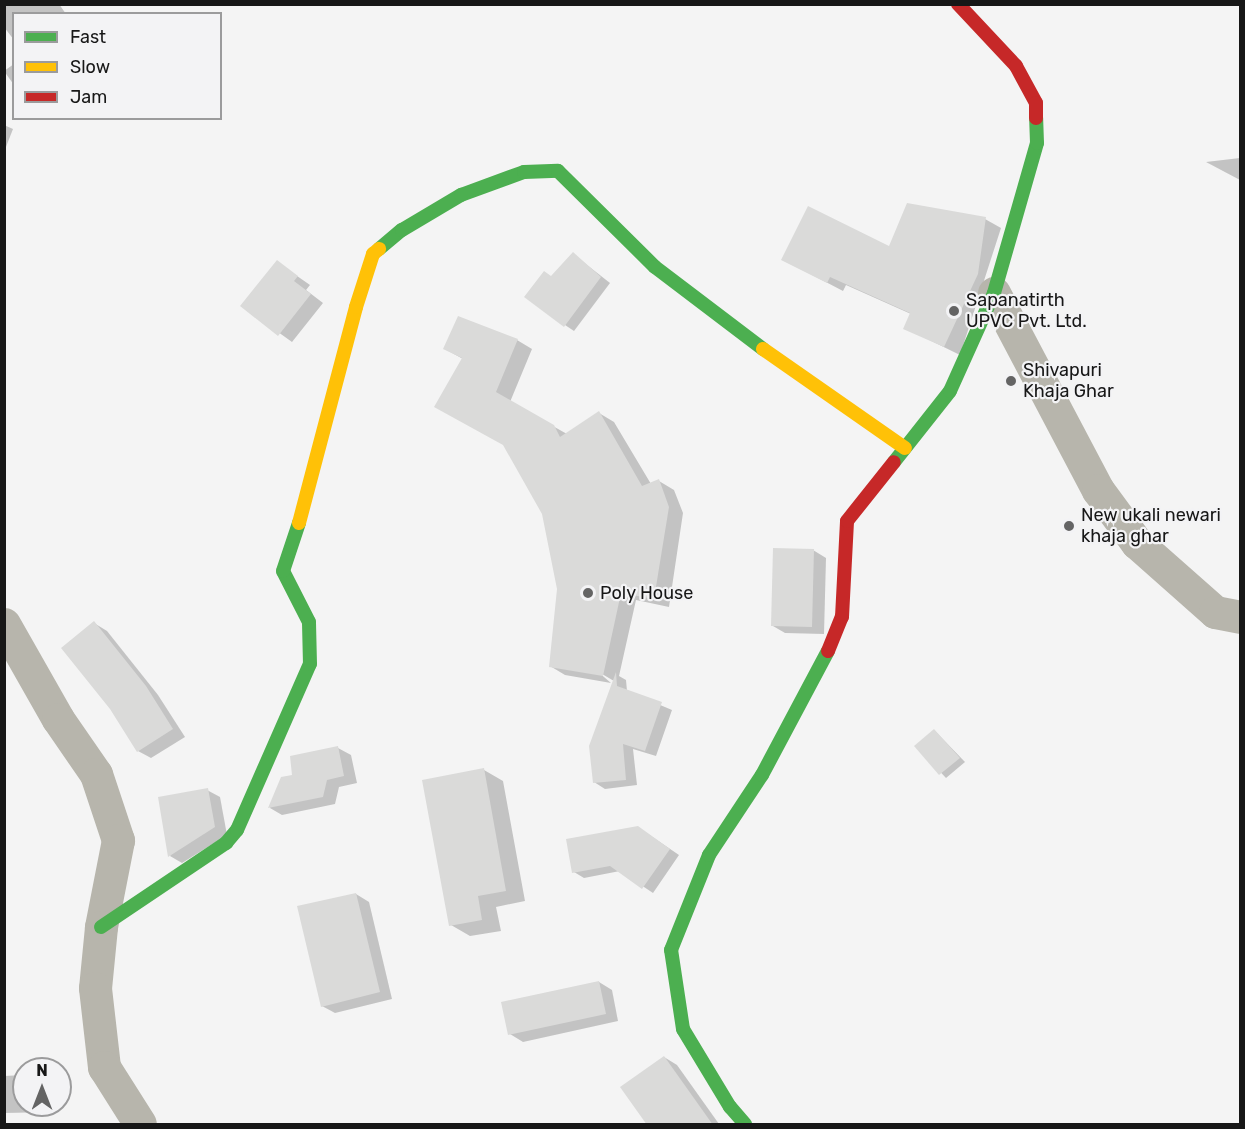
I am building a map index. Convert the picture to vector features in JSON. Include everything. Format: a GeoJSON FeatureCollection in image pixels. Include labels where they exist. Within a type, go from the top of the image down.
{"type":"FeatureCollection","features":[{"type":"Feature","properties":{"kind":"street"},"geometry":{"type":"LineString","coordinates":[[745,1125],[683,1029],[671,950],[709,855],[762,775],[815,680],[842,617],[847,521],[950,391],[994,293],[1037,143],[1036,103],[1016,66],[958,4]]}},
{"type":"Feature","properties":{"kind":"street"},"geometry":{"type":"LineString","coordinates":[[101,927],[226,843],[237,830],[310,664],[309,622],[283,572],[313,479],[356,307],[374,254],[402,230],[460,195],[524,172],[558,171],[656,267],[750,340],[905,448]]}},
{"type":"Feature","properties":{"kind":"street"},"geometry":{"type":"LineString","coordinates":[[994,293],[1098,490],[1137,543],[1215,612],[1240,617]]}},
{"type":"Feature","properties":{"kind":"street"},"geometry":{"type":"LineString","coordinates":[[4,624],[58,719],[96,774],[118,840],[101,927],[94,988],[104,1067],[140,1125]]}},
{"type":"Feature","properties":{"kind":"building"},"geometry":{"type":"Polygon","coordinates":[[[907,203],[986,217],[978,274],[944,347],[903,329],[910,313],[830,277],[827,283],[781,260],[808,206],[889,246],[907,203]]]}},
{"type":"Feature","properties":{"kind":"building"},"geometry":{"type":"Polygon","coordinates":[[[573,252],[601,277],[564,327],[524,297],[544,271],[551,276],[573,252]]]}},
{"type":"Feature","properties":{"kind":"building"},"geometry":{"type":"Polygon","coordinates":[[[277,260],[298,276],[294,281],[311,294],[278,336],[240,306],[277,260]]]}},
{"type":"Feature","properties":{"kind":"building"},"geometry":{"type":"Polygon","coordinates":[[[458,316],[518,339],[496,392],[554,425],[560,437],[599,411],[642,486],[659,479],[669,507],[654,599],[621,593],[603,676],[549,667],[557,589],[542,514],[503,445],[434,407],[462,358],[443,349],[458,316]]]}},
{"type":"Feature","properties":{"kind":"building"},"geometry":{"type":"Polygon","coordinates":[[[773,548],[814,549],[812,627],[771,626],[773,548]]]}},
{"type":"Feature","properties":{"kind":"building"},"geometry":{"type":"Polygon","coordinates":[[[94,621],[146,686],[173,729],[137,752],[110,709],[61,648],[94,621]]]}},
{"type":"Feature","properties":{"kind":"building"},"geometry":{"type":"Polygon","coordinates":[[[616,672],[617,686],[662,702],[645,751],[623,744],[626,780],[593,783],[589,746],[616,672]]]}},
{"type":"Feature","properties":{"kind":"building"},"geometry":{"type":"Polygon","coordinates":[[[934,729],[960,758],[939,775],[914,746],[934,729]]]}},
{"type":"Feature","properties":{"kind":"building"},"geometry":{"type":"Polygon","coordinates":[[[338,746],[344,776],[327,780],[323,797],[268,808],[281,777],[292,775],[290,756],[338,746]]]}},
{"type":"Feature","properties":{"kind":"building"},"geometry":{"type":"Polygon","coordinates":[[[484,768],[506,891],[478,896],[482,920],[449,926],[422,780],[484,768]]]}},
{"type":"Feature","properties":{"kind":"building"},"geometry":{"type":"Polygon","coordinates":[[[208,788],[215,827],[168,857],[158,797],[208,788]]]}},
{"type":"Feature","properties":{"kind":"building"},"geometry":{"type":"Polygon","coordinates":[[[638,826],[670,849],[642,889],[610,866],[572,873],[566,839],[638,826]]]}},
{"type":"Feature","properties":{"kind":"building"},"geometry":{"type":"Polygon","coordinates":[[[356,893],[380,992],[321,1007],[297,906],[356,893]]]}},
{"type":"Feature","properties":{"kind":"building"},"geometry":{"type":"Polygon","coordinates":[[[599,981],[606,1014],[508,1035],[501,1002],[599,981]]]}},
{"type":"Feature","properties":{"kind":"building"},"geometry":{"type":"Polygon","coordinates":[[[664,1056],[713,1125],[647,1125],[620,1087],[664,1056]]]}},
{"type":"Feature","properties":{"kind":"traffic: fast"},"geometry":{"type":"LineString","coordinates":[[894,462],[950,391],[994,293],[1037,143],[1036,118]]}},
{"type":"Feature","properties":{"kind":"traffic: fast"},"geometry":{"type":"LineString","coordinates":[[379,249],[402,230],[461,195],[524,172],[558,171],[655,267],[763,349]]}},
{"type":"Feature","properties":{"kind":"traffic: fast"},"geometry":{"type":"LineString","coordinates":[[101,927],[226,843],[237,830],[310,664],[309,622],[283,571],[299,523]]}},
{"type":"Feature","properties":{"kind":"traffic: fast"},"geometry":{"type":"LineString","coordinates":[[745,1124],[730,1107],[683,1029],[671,950],[709,855],[762,775],[828,651]]}},
{"type":"Feature","properties":{"kind":"traffic: slow"},"geometry":{"type":"LineString","coordinates":[[299,523],[356,307],[373,254],[379,249]]}},
{"type":"Feature","properties":{"kind":"traffic: slow"},"geometry":{"type":"LineString","coordinates":[[763,349],[905,448]]}},
{"type":"Feature","properties":{"kind":"traffic: jam"},"geometry":{"type":"LineString","coordinates":[[958,4],[1016,66],[1036,103],[1036,118]]}},
{"type":"Feature","properties":{"kind":"traffic: jam"},"geometry":{"type":"LineString","coordinates":[[828,651],[842,617],[847,521],[894,462]]}},
{"type":"Feature","properties":{"kind":"place","name":"Sapanatirth UPVC Pvt. Ltd."},"geometry":{"type":"Point","coordinates":[954,311]}},
{"type":"Feature","properties":{"kind":"place","name":"Shivapuri Khaja Ghar"},"geometry":{"type":"Point","coordinates":[1011,381]}},
{"type":"Feature","properties":{"kind":"place","name":"New ukali newari khaja ghar"},"geometry":{"type":"Point","coordinates":[1069,526]}},
{"type":"Feature","properties":{"kind":"place","name":"Poly House"},"geometry":{"type":"Point","coordinates":[588,593]}}]}
